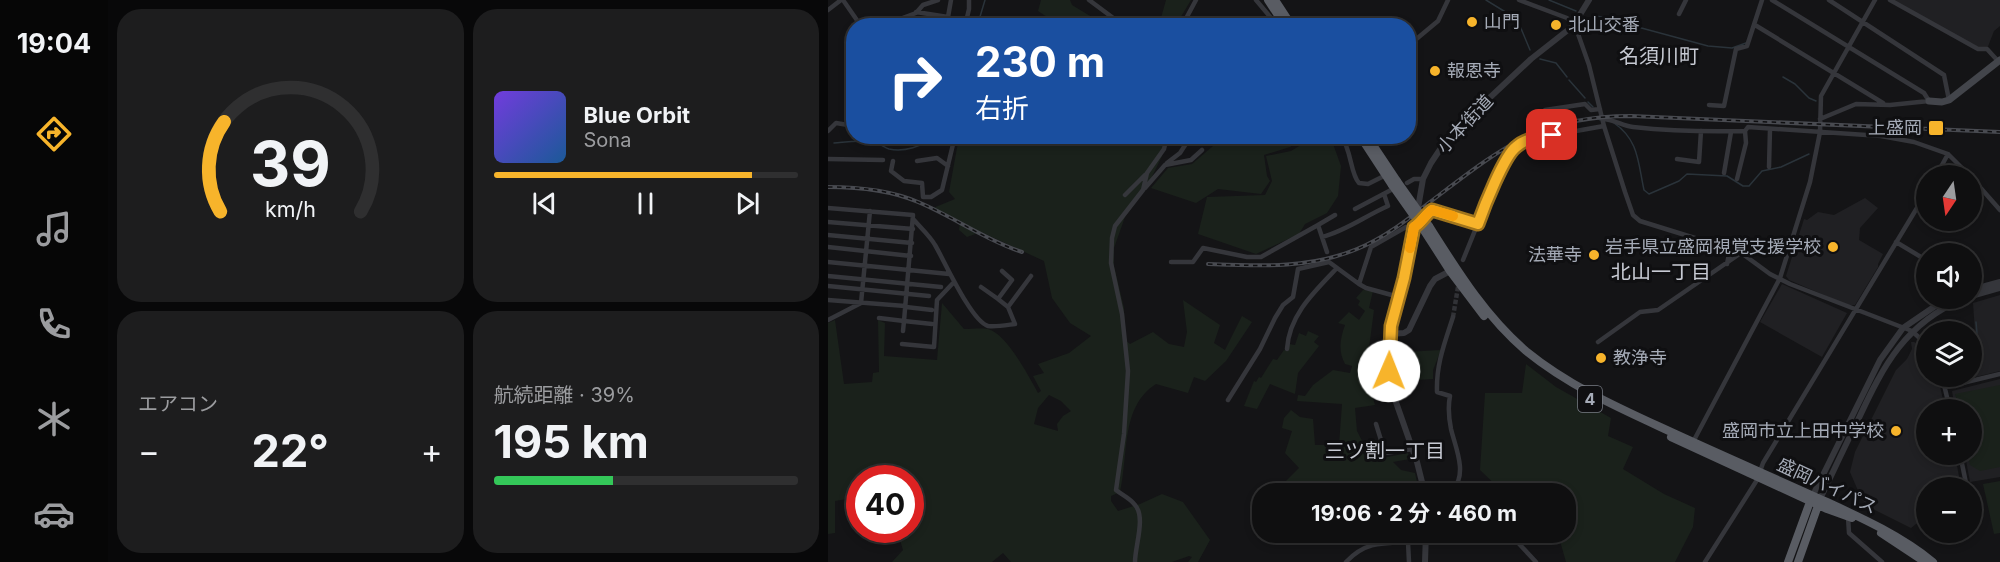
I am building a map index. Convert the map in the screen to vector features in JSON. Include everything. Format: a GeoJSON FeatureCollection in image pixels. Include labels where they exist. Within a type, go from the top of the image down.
{"type":"FeatureCollection","features":[{"type":"Feature","properties":{"kind":"highway"},"geometry":{"type":"LineString","coordinates":[[1268,0],[1270,10],[1278,18]]}},
{"type":"Feature","properties":{"kind":"highway"},"geometry":{"type":"LineString","coordinates":[[1275,0],[1287,18]]}},
{"type":"Feature","properties":{"kind":"highway","name":"盛岡バイパス"},"geometry":{"type":"LineString","coordinates":[[1365,144],[1426,227],[1475,305],[1504,337],[1543,369],[1593,401],[1759,474]]}},
{"type":"Feature","properties":{"kind":"highway","name":"盛岡バイパス"},"geometry":{"type":"LineString","coordinates":[[1371,144],[1394,185]]}},
{"type":"Feature","properties":{"kind":"highway","name":"盛岡バイパス"},"geometry":{"type":"LineString","coordinates":[[1453,269],[1496,321],[1519,344],[1566,380],[1606,402],[1897,536],[1934,562]]}},
{"type":"Feature","properties":{"kind":"highway"},"geometry":{"type":"LineString","coordinates":[[1788,562],[1815,500]]}},
{"type":"Feature","properties":{"kind":"highway"},"geometry":{"type":"LineString","coordinates":[[1798,562],[1815,500]]}},
{"type":"Feature","properties":{"kind":"highway","name":"盛岡バイパス"},"geometry":{"type":"LineString","coordinates":[[1815,500],[1881,533],[1925,562]]}},
{"type":"Feature","properties":{"kind":"main road"},"geometry":{"type":"LineString","coordinates":[[1929,100],[1942,102],[1949,100],[1999,60]]}},
{"type":"Feature","properties":{"kind":"street"},"geometry":{"type":"LineString","coordinates":[[828,10],[842,0],[855,18]]}},
{"type":"Feature","properties":{"kind":"street"},"geometry":{"type":"LineString","coordinates":[[905,18],[923,5],[938,0]]}},
{"type":"Feature","properties":{"kind":"street"},"geometry":{"type":"LineString","coordinates":[[916,12],[948,17],[951,0]]}},
{"type":"Feature","properties":{"kind":"street"},"geometry":{"type":"LineString","coordinates":[[967,18],[969,0]]}},
{"type":"Feature","properties":{"kind":"street"},"geometry":{"type":"LineString","coordinates":[[1089,0],[1113,18]]}},
{"type":"Feature","properties":{"kind":"street"},"geometry":{"type":"LineString","coordinates":[[1186,18],[1196,0]]}},
{"type":"Feature","properties":{"kind":"street"},"geometry":{"type":"LineString","coordinates":[[1256,0],[1270,10],[1272,18]]}},
{"type":"Feature","properties":{"kind":"street"},"geometry":{"type":"LineString","coordinates":[[1416,39],[1438,21],[1448,0]]}},
{"type":"Feature","properties":{"kind":"street"},"geometry":{"type":"LineString","coordinates":[[1519,0],[1567,18],[1573,26],[1583,45],[1604,126],[1633,215],[1640,221],[1742,253],[1770,274],[1790,284],[1912,331],[1916,335]]}},
{"type":"Feature","properties":{"kind":"street","name":"小本街道"},"geometry":{"type":"LineString","coordinates":[[1422,483],[1413,449],[1391,388],[1389,353],[1390,334],[1423,179],[1449,136],[1531,59],[1573,26],[1589,0]]}},
{"type":"Feature","properties":{"kind":"street"},"geometry":{"type":"LineString","coordinates":[[1679,14],[1686,0]]}},
{"type":"Feature","properties":{"kind":"street"},"geometry":{"type":"LineString","coordinates":[[1709,105],[1724,106],[1736,49],[1747,46],[1762,0]]}},
{"type":"Feature","properties":{"kind":"street"},"geometry":{"type":"LineString","coordinates":[[1772,0],[1924,93],[1929,100]]}},
{"type":"Feature","properties":{"kind":"street"},"geometry":{"type":"LineString","coordinates":[[1829,0],[1944,75],[1947,80],[1949,100]]}},
{"type":"Feature","properties":{"kind":"street"},"geometry":{"type":"LineString","coordinates":[[1693,442],[1780,278],[1810,182],[1820,132],[1821,96],[1875,0]]}},
{"type":"Feature","properties":{"kind":"street"},"geometry":{"type":"LineString","coordinates":[[1890,0],[1978,49],[1987,49],[1999,60]]}},
{"type":"Feature","properties":{"kind":"street"},"geometry":{"type":"LineString","coordinates":[[1755,25],[1885,104]]}},
{"type":"Feature","properties":{"kind":"street"},"geometry":{"type":"LineString","coordinates":[[1820,119],[1856,104],[1929,100]]}},
{"type":"Feature","properties":{"kind":"street"},"geometry":{"type":"LineString","coordinates":[[1545,110],[1585,104],[1591,110],[1600,109]]}},
{"type":"Feature","properties":{"kind":"street"},"geometry":{"type":"LineString","coordinates":[[1602,119],[1611,119],[1628,126],[1701,131],[1745,131],[1748,127],[1881,136],[1914,142],[1948,154],[1959,165]]}},
{"type":"Feature","properties":{"kind":"street"},"geometry":{"type":"LineString","coordinates":[[828,130],[836,123],[846,125]]}},
{"type":"Feature","properties":{"kind":"street"},"geometry":{"type":"LineString","coordinates":[[1463,260],[1484,206],[1509,154],[1517,146],[1532,139],[1604,126]]}},
{"type":"Feature","properties":{"kind":"street"},"geometry":{"type":"LineString","coordinates":[[1769,167],[1770,129]]}},
{"type":"Feature","properties":{"kind":"street"},"geometry":{"type":"LineString","coordinates":[[1677,159],[1699,162],[1701,131]]}},
{"type":"Feature","properties":{"kind":"street"},"geometry":{"type":"LineString","coordinates":[[1737,178],[1746,143],[1745,131]]}},
{"type":"Feature","properties":{"kind":"street"},"geometry":{"type":"LineString","coordinates":[[1724,173],[1731,132]]}},
{"type":"Feature","properties":{"kind":"street"},"geometry":{"type":"LineString","coordinates":[[893,161],[891,171],[904,181],[923,184],[923,197],[927,198],[941,192],[953,144]]}},
{"type":"Feature","properties":{"kind":"street"},"geometry":{"type":"LineString","coordinates":[[1125,195],[1147,172],[1165,144]]}},
{"type":"Feature","properties":{"kind":"street"},"geometry":{"type":"LineString","coordinates":[[1135,562],[1140,514],[1135,505],[1116,490],[1124,434],[1128,371],[1122,314],[1111,255],[1115,226],[1143,190],[1186,144]]}},
{"type":"Feature","properties":{"kind":"street"},"geometry":{"type":"LineString","coordinates":[[1345,144],[1350,154],[1354,176],[1359,183],[1368,184],[1386,175]]}},
{"type":"Feature","properties":{"kind":"street"},"geometry":{"type":"LineString","coordinates":[[1166,164],[1191,160],[1202,150]]}},
{"type":"Feature","properties":{"kind":"street"},"geometry":{"type":"LineString","coordinates":[[1942,165],[1948,154]]}},
{"type":"Feature","properties":{"kind":"street"},"geometry":{"type":"LineString","coordinates":[[916,161],[937,158],[948,166]]}},
{"type":"Feature","properties":{"kind":"street"},"geometry":{"type":"LineString","coordinates":[[828,159],[883,160]]}},
{"type":"Feature","properties":{"kind":"street"},"geometry":{"type":"LineString","coordinates":[[1143,190],[1147,172]]}},
{"type":"Feature","properties":{"kind":"street"},"geometry":{"type":"LineString","coordinates":[[1407,183],[1414,179],[1423,179]]}},
{"type":"Feature","properties":{"kind":"street"},"geometry":{"type":"LineString","coordinates":[[1355,209],[1384,194],[1394,185]]}},
{"type":"Feature","properties":{"kind":"street"},"geometry":{"type":"LineString","coordinates":[[1982,190],[2000,210]]}},
{"type":"Feature","properties":{"kind":"street"},"geometry":{"type":"LineString","coordinates":[[1322,237],[1344,230],[1388,206],[1384,194]]}},
{"type":"Feature","properties":{"kind":"street"},"geometry":{"type":"LineString","coordinates":[[828,208],[913,215],[914,220],[935,244],[949,274],[980,320],[988,326],[1015,324],[1008,307],[981,288]]}},
{"type":"Feature","properties":{"kind":"street"},"geometry":{"type":"LineString","coordinates":[[1705,562],[1916,209]]}},
{"type":"Feature","properties":{"kind":"street"},"geometry":{"type":"LineString","coordinates":[[1359,284],[1371,247],[1406,227],[1419,224],[1432,210],[1478,224]]}},
{"type":"Feature","properties":{"kind":"street"},"geometry":{"type":"LineString","coordinates":[[861,303],[870,211]]}},
{"type":"Feature","properties":{"kind":"street"},"geometry":{"type":"LineString","coordinates":[[1171,262],[1193,262],[1203,248],[1247,257],[1261,256],[1335,215]]}},
{"type":"Feature","properties":{"kind":"street"},"geometry":{"type":"LineString","coordinates":[[903,330],[914,220]]}},
{"type":"Feature","properties":{"kind":"street"},"geometry":{"type":"LineString","coordinates":[[828,222],[913,229]]}},
{"type":"Feature","properties":{"kind":"street"},"geometry":{"type":"LineString","coordinates":[[1318,225],[1327,252]]}},
{"type":"Feature","properties":{"kind":"street"},"geometry":{"type":"LineString","coordinates":[[828,235],[912,243]]}},
{"type":"Feature","properties":{"kind":"street"},"geometry":{"type":"LineString","coordinates":[[1896,242],[1916,254]]}},
{"type":"Feature","properties":{"kind":"street"},"geometry":{"type":"LineString","coordinates":[[828,247],[910,256]]}},
{"type":"Feature","properties":{"kind":"street"},"geometry":{"type":"LineString","coordinates":[[1726,264],[1730,249]]}},
{"type":"Feature","properties":{"kind":"street"},"geometry":{"type":"LineString","coordinates":[[1598,342],[1640,312],[1658,310],[1742,253]]}},
{"type":"Feature","properties":{"kind":"street"},"geometry":{"type":"LineString","coordinates":[[828,262],[949,274]]}},
{"type":"Feature","properties":{"kind":"street"},"geometry":{"type":"LineString","coordinates":[[1228,400],[1260,349],[1283,305],[1293,297],[1298,269],[1329,262],[1366,288],[1399,297]]}},
{"type":"Feature","properties":{"kind":"street"},"geometry":{"type":"LineString","coordinates":[[1287,350],[1289,333],[1301,309],[1337,268]]}},
{"type":"Feature","properties":{"kind":"street"},"geometry":{"type":"LineString","coordinates":[[1390,334],[1404,333],[1409,330],[1435,279],[1453,269]]}},
{"type":"Feature","properties":{"kind":"street"},"geometry":{"type":"LineString","coordinates":[[998,299],[1012,280],[1002,271]]}},
{"type":"Feature","properties":{"kind":"street"},"geometry":{"type":"LineString","coordinates":[[828,276],[941,287]]}},
{"type":"Feature","properties":{"kind":"street"},"geometry":{"type":"LineString","coordinates":[[1008,307],[1031,276]]}},
{"type":"Feature","properties":{"kind":"street"},"geometry":{"type":"LineString","coordinates":[[902,343],[934,347],[937,300],[954,282]]}},
{"type":"Feature","properties":{"kind":"street"},"geometry":{"type":"LineString","coordinates":[[1982,287],[2000,282]]}},
{"type":"Feature","properties":{"kind":"street"},"geometry":{"type":"LineString","coordinates":[[828,286],[929,296]]}},
{"type":"Feature","properties":{"kind":"street"},"geometry":{"type":"LineString","coordinates":[[1982,293],[2000,288]]}},
{"type":"Feature","properties":{"kind":"street"},"geometry":{"type":"LineString","coordinates":[[828,300],[932,310]]}},
{"type":"Feature","properties":{"kind":"street"},"geometry":{"type":"LineString","coordinates":[[828,320],[861,303]]}},
{"type":"Feature","properties":{"kind":"street"},"geometry":{"type":"LineString","coordinates":[[1815,500],[1880,360],[1903,328],[1935,309]]}},
{"type":"Feature","properties":{"kind":"street"},"geometry":{"type":"LineString","coordinates":[[1815,500],[1886,363],[1912,331],[1939,309]]}},
{"type":"Feature","properties":{"kind":"street"},"geometry":{"type":"LineString","coordinates":[[1454,317],[1437,365],[1436,379],[1437,392],[1450,396],[1450,425],[1457,448],[1459,467],[1458,483]]}},
{"type":"Feature","properties":{"kind":"street"},"geometry":{"type":"LineString","coordinates":[[879,318],[932,324]]}},
{"type":"Feature","properties":{"kind":"street"},"geometry":{"type":"LineString","coordinates":[[1982,378],[2000,374]]}},
{"type":"Feature","properties":{"kind":"street"},"geometry":{"type":"LineString","coordinates":[[1946,387],[1948,399]]}},
{"type":"Feature","properties":{"kind":"street"},"geometry":{"type":"LineString","coordinates":[[1376,424],[1385,453],[1413,449]]}},
{"type":"Feature","properties":{"kind":"street"},"geometry":{"type":"LineString","coordinates":[[1848,517],[1849,533],[1882,562]]}},
{"type":"Feature","properties":{"kind":"street"},"geometry":{"type":"LineString","coordinates":[[1346,562],[1361,548],[1396,543]]}},
{"type":"Feature","properties":{"kind":"street"},"geometry":{"type":"LineString","coordinates":[[1408,543],[1409,562]]}},
{"type":"Feature","properties":{"kind":"street"},"geometry":{"type":"LineString","coordinates":[[1425,562],[1426,543]]}},
{"type":"Feature","properties":{"kind":"street"},"geometry":{"type":"LineString","coordinates":[[1518,543],[1536,562]]}},
{"type":"Feature","properties":{"kind":"shaded area"},"geometry":{"type":"Polygon","coordinates":[[[1041,0],[1070,0],[1072,5],[1093,18],[1048,18],[1038,11],[1041,0]]]}},
{"type":"Feature","properties":{"kind":"shaded area"},"geometry":{"type":"Polygon","coordinates":[[[1166,0],[1191,0],[1180,18],[1161,18],[1166,0]]]}},
{"type":"Feature","properties":{"kind":"shaded area"},"geometry":{"type":"Polygon","coordinates":[[[1890,0],[2000,0],[2000,26],[1994,31],[1987,49],[1984,50],[1890,0]]]}},
{"type":"Feature","properties":{"kind":"shaded area"},"geometry":{"type":"Polygon","coordinates":[[[958,144],[1163,144],[1162,156],[1147,187],[1125,217],[1114,248],[1114,266],[1124,308],[1125,340],[1130,344],[1153,332],[1169,344],[1184,347],[1187,332],[1183,300],[1220,325],[1214,343],[1225,350],[1242,316],[1252,322],[1226,361],[1205,381],[1194,377],[1188,393],[1156,384],[1144,394],[1136,405],[1131,419],[1120,492],[1111,496],[1111,501],[1118,511],[1162,494],[1183,502],[1210,540],[1198,562],[1188,562],[1192,557],[1189,556],[1172,562],[1011,562],[1003,553],[992,562],[892,562],[903,550],[901,543],[924,543],[924,465],[846,465],[846,499],[835,501],[835,533],[828,534],[828,323],[835,320],[844,384],[872,382],[873,373],[879,372],[878,320],[885,323],[884,356],[937,360],[942,303],[964,329],[988,329],[1003,339],[1017,357],[1038,393],[1041,391],[1033,376],[1044,373],[1038,364],[1069,353],[1091,336],[1070,323],[1052,298],[1044,261],[981,232],[967,237],[959,230],[960,221],[933,208],[955,199],[949,192],[958,144]],[[1049,395],[1038,408],[1034,424],[1058,431],[1057,424],[1071,411],[1061,401],[1049,395]]]}},
{"type":"Feature","properties":{"kind":"shaded area"},"geometry":{"type":"Polygon","coordinates":[[[1215,144],[1294,144],[1264,155],[1270,181],[1261,194],[1218,189],[1196,203],[1151,188],[1168,168],[1192,164],[1215,144]]]}},
{"type":"Feature","properties":{"kind":"shaded area"},"geometry":{"type":"Polygon","coordinates":[[[1302,144],[1333,144],[1341,166],[1338,196],[1327,213],[1305,224],[1299,234],[1256,254],[1198,234],[1207,197],[1265,195],[1272,181],[1266,156],[1291,151],[1302,144]]]}},
{"type":"Feature","properties":{"kind":"shaded area","name":"岩手県立盛岡視覚支援学校"},"geometry":{"type":"Polygon","coordinates":[[[1865,198],[1878,208],[1860,228],[1859,240],[1883,254],[1878,267],[1855,305],[1847,305],[1789,280],[1786,276],[1804,219],[1807,220],[1818,212],[1834,215],[1865,198]]]}},
{"type":"Feature","properties":{"kind":"shaded area","name":"岩手県立盛岡視覚支援学校"},"geometry":{"type":"Polygon","coordinates":[[[1782,284],[1847,313],[1822,357],[1760,322],[1782,284]]]}},
{"type":"Feature","properties":{"kind":"shaded area"},"geometry":{"type":"Polygon","coordinates":[[[1363,290],[1373,291],[1369,308],[1374,310],[1369,348],[1368,382],[1375,405],[1355,408],[1357,431],[1372,460],[1408,453],[1410,459],[1393,462],[1401,470],[1415,473],[1417,482],[1284,483],[1299,468],[1285,453],[1292,431],[1282,428],[1284,418],[1291,410],[1300,417],[1313,419],[1315,445],[1339,445],[1342,404],[1297,401],[1298,395],[1305,396],[1313,385],[1333,370],[1350,373],[1352,366],[1345,364],[1341,350],[1345,325],[1338,323],[1349,312],[1359,320],[1365,311],[1358,305],[1360,301],[1356,298],[1363,290]]]}},
{"type":"Feature","properties":{"kind":"shaded area"},"geometry":{"type":"Polygon","coordinates":[[[2000,295],[2000,371],[1982,375],[1982,321],[1974,321],[1973,309],[1982,309],[1982,300],[2000,295]]]}},
{"type":"Feature","properties":{"kind":"shaded area"},"geometry":{"type":"Polygon","coordinates":[[[1308,331],[1319,336],[1314,342],[1319,346],[1298,373],[1295,394],[1270,384],[1257,409],[1244,406],[1254,381],[1261,378],[1273,359],[1277,360],[1284,350],[1289,351],[1289,344],[1295,345],[1299,333],[1306,336],[1308,331]]]}},
{"type":"Feature","properties":{"kind":"shaded area","name":"盛岡市立上田中学校"},"geometry":{"type":"Polygon","coordinates":[[[1911,342],[1916,343],[1916,387],[1940,387],[1943,399],[1916,399],[1916,465],[1957,465],[1959,477],[1916,477],[1916,524],[1911,528],[1875,510],[1862,500],[1850,472],[1855,452],[1896,370],[1907,359],[1912,349],[1911,342]]]}},
{"type":"Feature","properties":{"kind":"shaded area"},"geometry":{"type":"Polygon","coordinates":[[[1441,350],[1433,370],[1433,379],[1416,380],[1415,364],[1406,363],[1405,352],[1441,350]]]}},
{"type":"Feature","properties":{"kind":"shaded area"},"geometry":{"type":"Polygon","coordinates":[[[1526,364],[1556,387],[1611,418],[1608,436],[1633,447],[1623,469],[1664,494],[1695,508],[1693,527],[1675,562],[1566,562],[1561,543],[1576,543],[1576,483],[1494,483],[1480,470],[1485,393],[1522,393],[1526,364]]]}},
{"type":"Feature","properties":{"kind":"shaded area"},"geometry":{"type":"Polygon","coordinates":[[[2000,379],[2000,477],[1982,480],[1982,477],[1969,477],[1967,465],[1982,465],[1982,399],[1953,399],[1952,391],[1968,387],[1982,387],[1982,384],[2000,379]]]}},
{"type":"Feature","properties":{"kind":"shaded area"},"geometry":{"type":"Polygon","coordinates":[[[2000,385],[2000,467],[1980,471],[1970,465],[1982,465],[1982,399],[1956,399],[1955,394],[2000,385]]]}},
{"type":"Feature","properties":{"kind":"shaded area"},"geometry":{"type":"Polygon","coordinates":[[[2000,481],[2000,533],[1994,534],[1983,484],[2000,481]]]}},
{"type":"Feature","properties":{"kind":"waterway"},"geometry":{"type":"LineString","coordinates":[[980,18],[985,0]]}},
{"type":"Feature","properties":{"kind":"waterway"},"geometry":{"type":"LineString","coordinates":[[1486,0],[1512,16]]}},
{"type":"Feature","properties":{"kind":"waterway"},"geometry":{"type":"LineString","coordinates":[[1549,0],[1576,11]]}},
{"type":"Feature","properties":{"kind":"waterway"},"geometry":{"type":"LineString","coordinates":[[1597,16],[1708,46],[1732,48],[1746,43]]}},
{"type":"Feature","properties":{"kind":"waterway"},"geometry":{"type":"LineString","coordinates":[[1514,18],[1530,50]]}},
{"type":"Feature","properties":{"kind":"waterway"},"geometry":{"type":"LineString","coordinates":[[1540,59],[1556,63],[1567,77]]}},
{"type":"Feature","properties":{"kind":"waterway"},"geometry":{"type":"LineString","coordinates":[[1783,77],[1816,101]]}},
{"type":"Feature","properties":{"kind":"waterway"},"geometry":{"type":"LineString","coordinates":[[1569,80],[1585,98]]}},
{"type":"Feature","properties":{"kind":"waterway"},"geometry":{"type":"LineString","coordinates":[[1588,102],[1593,107]]}},
{"type":"Feature","properties":{"kind":"waterway"},"geometry":{"type":"LineString","coordinates":[[1614,123],[1633,145],[1644,190],[1649,194],[1679,181],[1687,174],[1727,176],[1743,186],[1749,186],[1762,171],[1781,167],[1809,154]]}},
{"type":"Feature","properties":{"kind":"waterway"},"geometry":{"type":"LineString","coordinates":[[834,143],[846,142]]}},
{"type":"Feature","properties":{"kind":"waterway"},"geometry":{"type":"LineString","coordinates":[[878,144],[889,149],[901,150],[922,144]]}},
{"type":"Feature","properties":{"kind":"tunnel"},"geometry":{"type":"LineString","coordinates":[[1453,317],[1459,281]]}},
{"type":"Feature","properties":{"kind":"railway"},"geometry":{"type":"LineString","coordinates":[[1208,264],[1284,265],[1321,260],[1357,249],[1395,228],[1500,151],[1545,129],[1570,122],[1631,116],[2000,132]]}},
{"type":"Feature","properties":{"kind":"railway"},"geometry":{"type":"LineString","coordinates":[[828,187],[874,190],[907,198],[1022,252]]}},
{"type":"Feature","properties":{"kind":"slow traffic"},"geometry":{"type":"LineString","coordinates":[[1410,248],[1414,227],[1425,215],[1432,210],[1453,216]]}},
{"type":"Feature","properties":{"kind":"place","name":"山門"},"geometry":{"type":"Point","coordinates":[1472,22]}},
{"type":"Feature","properties":{"kind":"place","name":"北山交番"},"geometry":{"type":"Point","coordinates":[1556,25]}},
{"type":"Feature","properties":{"kind":"place","name":"報恩寺"},"geometry":{"type":"Point","coordinates":[1435,71]}},
{"type":"Feature","properties":{"kind":"place","name":"上盛岡"},"geometry":{"type":"Point","coordinates":[1936,128]}},
{"type":"Feature","properties":{"kind":"place","name":"岩手県立盛岡視覚支援学校"},"geometry":{"type":"Point","coordinates":[1833,247]}},
{"type":"Feature","properties":{"kind":"place","name":"法華寺"},"geometry":{"type":"Point","coordinates":[1594,255]}},
{"type":"Feature","properties":{"kind":"place","name":"教浄寺"},"geometry":{"type":"Point","coordinates":[1601,358]}},
{"type":"Feature","properties":{"kind":"place","name":"盛岡市立上田中学校"},"geometry":{"type":"Point","coordinates":[1896,431]}},
{"type":"Feature","properties":{"kind":"district","name":"名須川町"},"geometry":{"type":"Point","coordinates":[1659,56]}},
{"type":"Feature","properties":{"kind":"district","name":"北山一丁目"},"geometry":{"type":"Point","coordinates":[1661,272]}},
{"type":"Feature","properties":{"kind":"district","name":"三ツ割一丁目"},"geometry":{"type":"Point","coordinates":[1385,451]}},
{"type":"Feature","properties":{"kind":"route"},"geometry":{"type":"LineString","coordinates":[[1389,371],[1391,326],[1404,278],[1414,227],[1432,210],[1478,224],[1484,206],[1509,154],[1526,141],[1552,135]]}}]}
